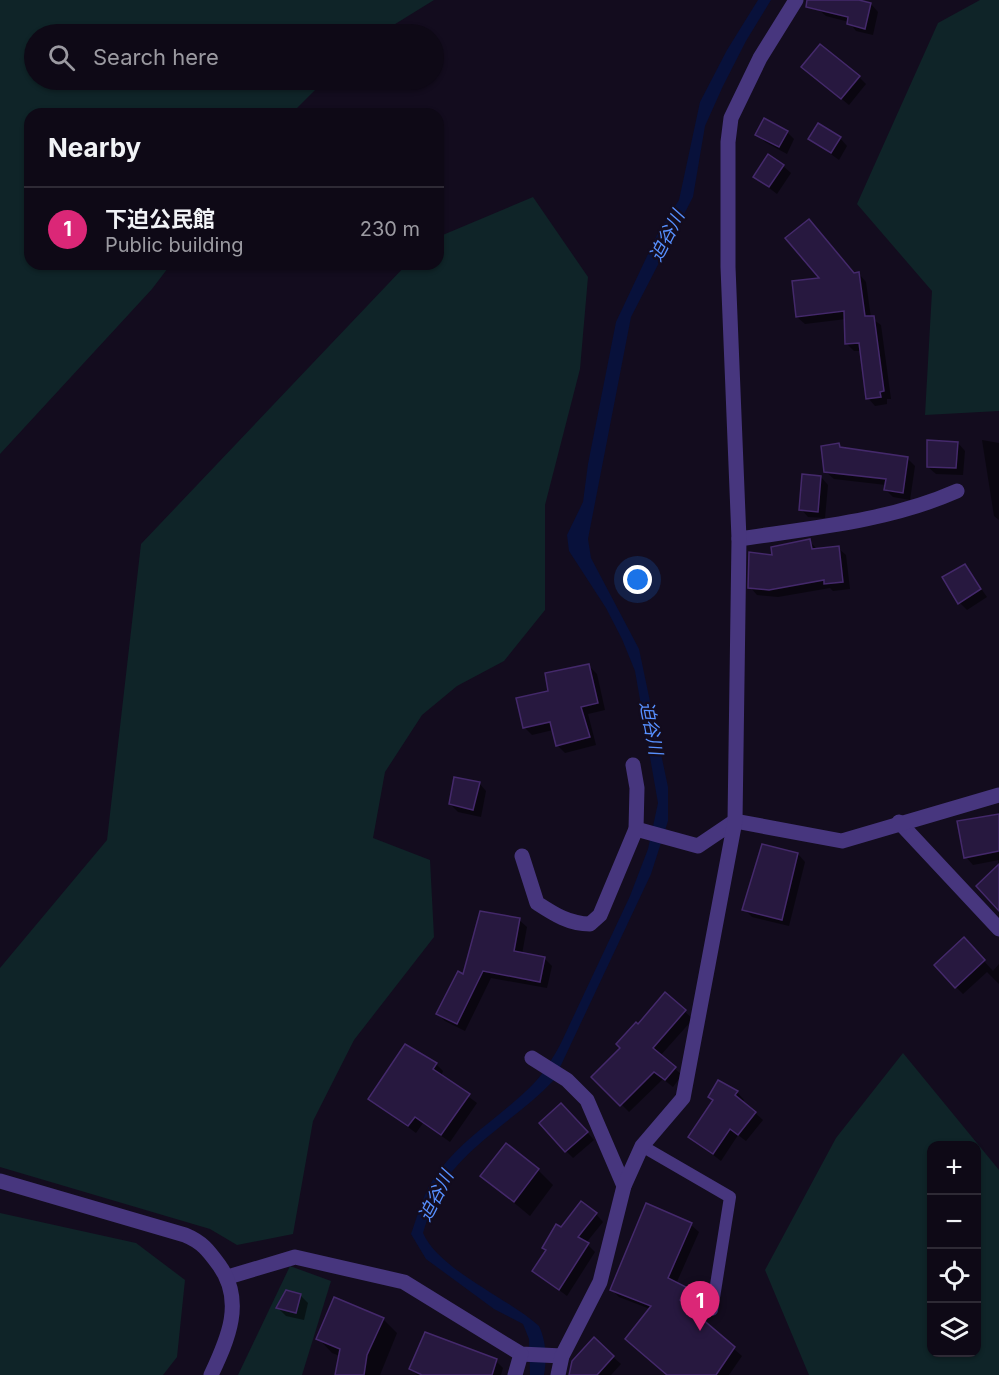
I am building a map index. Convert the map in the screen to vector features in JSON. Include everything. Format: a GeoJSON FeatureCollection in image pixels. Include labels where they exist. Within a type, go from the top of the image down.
{"type":"FeatureCollection","features":[{"type":"Feature","properties":{"kind":"street"},"geometry":{"type":"LineString","coordinates":[[558,1375],[556,1355],[600,1282],[624,1186],[642,1146],[683,1098],[735,821],[739,539],[728,267],[728,142],[730,118],[760,58],[796,0]]}},
{"type":"Feature","properties":{"kind":"street"},"geometry":{"type":"LineString","coordinates":[[739,539],[854,521],[933,501],[957,490]]}},
{"type":"Feature","properties":{"kind":"street"},"geometry":{"type":"LineString","coordinates":[[522,856],[537,903],[577,924],[590,924],[600,915],[640,830],[633,765]]}},
{"type":"Feature","properties":{"kind":"street"},"geometry":{"type":"LineString","coordinates":[[640,830],[698,846],[735,821],[842,841],[899,822],[999,795]]}},
{"type":"Feature","properties":{"kind":"street"},"geometry":{"type":"LineString","coordinates":[[899,822],[999,929]]}},
{"type":"Feature","properties":{"kind":"street"},"geometry":{"type":"LineString","coordinates":[[537,1061],[567,1080],[587,1100],[624,1186]]}},
{"type":"Feature","properties":{"kind":"street"},"geometry":{"type":"LineString","coordinates":[[0,1181],[185,1235],[204,1243],[228,1277],[234,1305],[231,1326],[211,1375]]}},
{"type":"Feature","properties":{"kind":"street"},"geometry":{"type":"LineString","coordinates":[[228,1277],[295,1257],[404,1282],[521,1354],[556,1355]]}},
{"type":"Feature","properties":{"kind":"street"},"geometry":{"type":"LineString","coordinates":[[515,1375],[521,1354]]}},
{"type":"Feature","properties":{"kind":"lane"},"geometry":{"type":"LineString","coordinates":[[642,1146],[730,1197],[712,1310]]}},
{"type":"Feature","properties":{"kind":"green space"},"geometry":{"type":"Polygon","coordinates":[[[0,0],[434,0],[395,24],[24,24],[24,90],[315,90],[297,108],[24,108],[24,270],[166,270],[152,289],[0,454],[0,0]]]}},
{"type":"Feature","properties":{"kind":"green space"},"geometry":{"type":"Polygon","coordinates":[[[980,0],[999,0],[999,411],[925,415],[932,291],[857,204],[938,23],[980,0]]]}},
{"type":"Feature","properties":{"kind":"green space"},"geometry":{"type":"Polygon","coordinates":[[[533,197],[588,277],[580,369],[545,505],[545,610],[504,661],[457,686],[422,715],[385,772],[373,838],[430,860],[434,937],[354,1040],[313,1121],[293,1234],[237,1245],[210,1229],[0,1167],[0,968],[107,840],[141,544],[401,270],[444,270],[444,234],[533,197]]]}},
{"type":"Feature","properties":{"kind":"green space"},"geometry":{"type":"Polygon","coordinates":[[[903,1053],[975,1141],[927,1141],[927,1357],[981,1357],[981,1148],[999,1170],[999,1375],[809,1375],[765,1270],[836,1138],[903,1053]]]}},
{"type":"Feature","properties":{"kind":"green space"},"geometry":{"type":"Polygon","coordinates":[[[0,1213],[136,1243],[185,1280],[177,1357],[163,1375],[0,1375],[0,1213]]]}},
{"type":"Feature","properties":{"kind":"green space"},"geometry":{"type":"Polygon","coordinates":[[[290,1266],[331,1281],[302,1375],[238,1375],[290,1266]]]}},
{"type":"Feature","properties":{"kind":"water","name":"迫谷川"},"geometry":{"type":"Polygon","coordinates":[[[758,0],[771,0],[746,41],[705,126],[693,197],[631,317],[588,539],[591,558],[639,649],[668,787],[668,821],[651,874],[554,1080],[471,1151],[447,1178],[433,1204],[423,1233],[431,1246],[444,1259],[539,1326],[545,1350],[544,1375],[530,1375],[529,1339],[523,1324],[494,1309],[426,1259],[411,1234],[426,1193],[439,1171],[461,1146],[524,1093],[553,1058],[630,896],[648,849],[658,803],[635,671],[606,608],[569,551],[567,535],[583,502],[588,464],[616,322],[657,235],[679,200],[700,102],[727,50],[758,0]]]}},
{"type":"Feature","properties":{"kind":"building"},"geometry":{"type":"Polygon","coordinates":[[[807,0],[859,0],[871,3],[865,29],[847,24],[848,17],[806,7],[807,0]]]}},
{"type":"Feature","properties":{"kind":"building"},"geometry":{"type":"Polygon","coordinates":[[[820,44],[860,76],[841,99],[801,67],[820,44]]]}},
{"type":"Feature","properties":{"kind":"building"},"geometry":{"type":"Polygon","coordinates":[[[764,118],[788,131],[779,147],[755,135],[764,118]]]}},
{"type":"Feature","properties":{"kind":"building"},"geometry":{"type":"Polygon","coordinates":[[[818,123],[841,137],[831,153],[808,139],[818,123]]]}},
{"type":"Feature","properties":{"kind":"building"},"geometry":{"type":"Polygon","coordinates":[[[768,154],[784,165],[769,187],[753,177],[768,154]]]}},
{"type":"Feature","properties":{"kind":"building"},"geometry":{"type":"Polygon","coordinates":[[[809,219],[854,273],[859,272],[865,316],[874,316],[884,391],[880,392],[881,397],[866,399],[859,343],[845,344],[844,311],[796,317],[792,281],[819,278],[785,238],[809,219]]]}},
{"type":"Feature","properties":{"kind":"building"},"geometry":{"type":"Polygon","coordinates":[[[927,440],[958,442],[956,468],[927,467],[927,440]]]}},
{"type":"Feature","properties":{"kind":"building"},"geometry":{"type":"Polygon","coordinates":[[[839,443],[840,447],[908,457],[903,493],[884,490],[886,479],[824,472],[821,446],[839,443]]]}},
{"type":"Feature","properties":{"kind":"building"},"geometry":{"type":"Polygon","coordinates":[[[802,474],[821,476],[818,512],[799,510],[802,474]]]}},
{"type":"Feature","properties":{"kind":"building"},"geometry":{"type":"Polygon","coordinates":[[[810,539],[812,549],[839,546],[843,582],[824,584],[824,580],[769,590],[748,588],[749,552],[772,555],[771,547],[810,539]]]}},
{"type":"Feature","properties":{"kind":"building"},"geometry":{"type":"Polygon","coordinates":[[[965,564],[981,589],[958,604],[942,577],[965,564]]]}},
{"type":"Feature","properties":{"kind":"building"},"geometry":{"type":"Polygon","coordinates":[[[589,664],[598,703],[581,707],[590,737],[556,746],[550,722],[523,728],[516,698],[548,691],[545,673],[589,664]]]}},
{"type":"Feature","properties":{"kind":"building"},"geometry":{"type":"Polygon","coordinates":[[[454,777],[480,782],[473,810],[449,804],[454,777]]]}},
{"type":"Feature","properties":{"kind":"building"},"geometry":{"type":"Polygon","coordinates":[[[999,814],[999,851],[964,858],[957,821],[999,814]]]}},
{"type":"Feature","properties":{"kind":"building"},"geometry":{"type":"Polygon","coordinates":[[[762,844],[798,853],[782,920],[742,910],[762,844]]]}},
{"type":"Feature","properties":{"kind":"building"},"geometry":{"type":"Polygon","coordinates":[[[999,864],[999,911],[976,886],[999,864]]]}},
{"type":"Feature","properties":{"kind":"building"},"geometry":{"type":"Polygon","coordinates":[[[480,911],[520,918],[514,951],[545,957],[540,982],[483,971],[457,1024],[436,1014],[458,971],[463,974],[480,911]]]}},
{"type":"Feature","properties":{"kind":"building"},"geometry":{"type":"Polygon","coordinates":[[[964,937],[985,960],[955,988],[934,965],[964,937]]]}},
{"type":"Feature","properties":{"kind":"building"},"geometry":{"type":"Polygon","coordinates":[[[665,992],[686,1010],[653,1048],[676,1067],[665,1080],[654,1072],[620,1106],[591,1077],[620,1048],[616,1044],[636,1022],[638,1024],[665,992]]]}},
{"type":"Feature","properties":{"kind":"building"},"geometry":{"type":"Polygon","coordinates":[[[405,1044],[437,1063],[433,1069],[470,1094],[441,1135],[415,1117],[408,1126],[368,1099],[405,1044]]]}},
{"type":"Feature","properties":{"kind":"building"},"geometry":{"type":"Polygon","coordinates":[[[718,1080],[738,1091],[735,1095],[756,1112],[738,1135],[730,1129],[713,1154],[688,1137],[713,1100],[708,1097],[718,1080]]]}},
{"type":"Feature","properties":{"kind":"building"},"geometry":{"type":"Polygon","coordinates":[[[561,1103],[588,1132],[565,1152],[539,1123],[561,1103]]]}},
{"type":"Feature","properties":{"kind":"building"},"geometry":{"type":"Polygon","coordinates":[[[506,1143],[539,1169],[514,1202],[480,1176],[506,1143]]]}},
{"type":"Feature","properties":{"kind":"building"},"geometry":{"type":"Polygon","coordinates":[[[581,1201],[597,1213],[578,1237],[589,1243],[559,1290],[532,1271],[546,1250],[542,1248],[556,1224],[561,1227],[581,1201]]]}},
{"type":"Feature","properties":{"kind":"building"},"geometry":{"type":"Polygon","coordinates":[[[646,1203],[692,1223],[668,1278],[686,1287],[680,1300],[735,1347],[716,1375],[667,1375],[625,1339],[651,1306],[610,1290],[646,1203]]]}},
{"type":"Feature","properties":{"kind":"building"},"geometry":{"type":"Polygon","coordinates":[[[286,1290],[301,1294],[296,1313],[276,1308],[286,1290]]]}},
{"type":"Feature","properties":{"kind":"building"},"geometry":{"type":"Polygon","coordinates":[[[334,1297],[384,1318],[367,1355],[364,1375],[335,1375],[340,1349],[316,1339],[334,1297]]]}},
{"type":"Feature","properties":{"kind":"building"},"geometry":{"type":"Polygon","coordinates":[[[425,1332],[497,1359],[492,1375],[422,1375],[409,1369],[425,1332]]]}},
{"type":"Feature","properties":{"kind":"building"},"geometry":{"type":"Polygon","coordinates":[[[594,1337],[614,1356],[597,1375],[569,1375],[572,1361],[594,1337]]]}},
{"type":"Feature","properties":{"kind":"place","name":"下迫公民館"},"geometry":{"type":"Point","coordinates":[700,1331]}}]}
